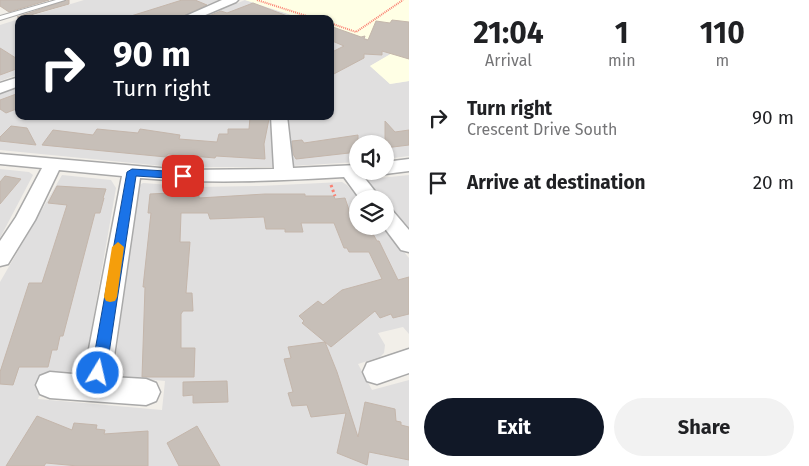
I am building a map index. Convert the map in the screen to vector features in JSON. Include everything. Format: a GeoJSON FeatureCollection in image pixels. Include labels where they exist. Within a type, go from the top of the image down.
{"type":"FeatureCollection","features":[{"type":"Feature","properties":{"kind":"street"},"geometry":{"type":"LineString","coordinates":[[195,15],[232,0]]}},
{"type":"Feature","properties":{"kind":"street"},"geometry":{"type":"LineString","coordinates":[[0,88],[15,82]]}},
{"type":"Feature","properties":{"kind":"street"},"geometry":{"type":"LineString","coordinates":[[279,120],[284,176]]}},
{"type":"Feature","properties":{"kind":"street"},"geometry":{"type":"LineString","coordinates":[[0,159],[132,172],[232,177],[284,176],[349,171]]}},
{"type":"Feature","properties":{"kind":"street"},"geometry":{"type":"LineString","coordinates":[[0,258],[24,220],[53,164]]}},
{"type":"Feature","properties":{"kind":"street"},"geometry":{"type":"LineString","coordinates":[[394,167],[409,165]]}},
{"type":"Feature","properties":{"kind":"street"},"geometry":{"type":"LineString","coordinates":[[96,388],[132,172]]}},
{"type":"Feature","properties":{"kind":"street"},"geometry":{"type":"LineString","coordinates":[[394,226],[409,244]]}},
{"type":"Feature","properties":{"kind":"street"},"geometry":{"type":"LineString","coordinates":[[377,372],[409,361]]}},
{"type":"Feature","properties":{"kind":"street"},"geometry":{"type":"LineString","coordinates":[[50,385],[146,392]]}},
{"type":"Feature","properties":{"kind":"lane"},"geometry":{"type":"LineString","coordinates":[[0,18],[62,0]]}},
{"type":"Feature","properties":{"kind":"path"},"geometry":{"type":"LineString","coordinates":[[257,0],[304,15]]}},
{"type":"Feature","properties":{"kind":"path"},"geometry":{"type":"LineString","coordinates":[[334,24],[356,32],[403,0]]}},
{"type":"Feature","properties":{"kind":"path"},"geometry":{"type":"LineString","coordinates":[[330,182],[335,196]]}},
{"type":"Feature","properties":{"kind":"shaded area"},"geometry":{"type":"Polygon","coordinates":[[[84,0],[219,0],[181,15],[34,15],[84,0]]]}},
{"type":"Feature","properties":{"kind":"shaded area"},"geometry":{"type":"Polygon","coordinates":[[[245,0],[292,15],[209,15],[245,0]]]}},
{"type":"Feature","properties":{"kind":"shaded area"},"geometry":{"type":"Polygon","coordinates":[[[245,0],[409,0],[409,81],[390,84],[370,66],[399,49],[334,28],[334,15],[292,15],[245,0]]]}},
{"type":"Feature","properties":{"kind":"shaded area"},"geometry":{"type":"Polygon","coordinates":[[[15,20],[15,75],[0,81],[0,25],[15,20]]]}},
{"type":"Feature","properties":{"kind":"shaded area"},"geometry":{"type":"Polygon","coordinates":[[[334,28],[400,49],[370,66],[390,84],[409,81],[409,156],[394,158],[394,135],[349,135],[349,162],[291,166],[287,120],[334,120],[334,28]]]}},
{"type":"Feature","properties":{"kind":"shaded area"},"geometry":{"type":"Polygon","coordinates":[[[15,88],[15,120],[271,120],[274,167],[173,167],[0,150],[0,94],[15,88]]]}},
{"type":"Feature","properties":{"kind":"shaded area"},"geometry":{"type":"Polygon","coordinates":[[[0,169],[29,172],[33,175],[0,238],[0,169]]]}},
{"type":"Feature","properties":{"kind":"shaded area"},"geometry":{"type":"Polygon","coordinates":[[[62,175],[111,180],[116,188],[88,349],[74,373],[47,372],[38,399],[162,410],[165,381],[121,377],[115,364],[138,186],[143,183],[198,187],[342,182],[351,190],[349,190],[349,235],[390,235],[409,258],[409,334],[403,327],[378,333],[385,345],[384,353],[380,357],[358,364],[372,390],[409,380],[409,466],[0,466],[0,282],[62,175]]]}},
{"type":"Feature","properties":{"kind":"shaded area"},"geometry":{"type":"Polygon","coordinates":[[[409,175],[409,229],[394,211],[394,190],[376,190],[368,181],[394,180],[394,177],[409,175]]]}},
{"type":"Feature","properties":{"kind":"building"},"geometry":{"type":"Polygon","coordinates":[[[0,0],[49,0],[9,12],[0,6],[0,0]]]}},
{"type":"Feature","properties":{"kind":"building"},"geometry":{"type":"Polygon","coordinates":[[[69,0],[69,4],[30,15],[23,15],[69,0]]]}},
{"type":"Feature","properties":{"kind":"building"},"geometry":{"type":"Polygon","coordinates":[[[182,0],[195,0],[207,5],[186,15],[134,15],[182,0]]]}},
{"type":"Feature","properties":{"kind":"building"},"geometry":{"type":"Polygon","coordinates":[[[253,3],[285,15],[211,15],[221,11],[227,13],[253,3]]]}},
{"type":"Feature","properties":{"kind":"building"},"geometry":{"type":"Polygon","coordinates":[[[392,20],[409,22],[409,59],[382,51],[382,55],[364,54],[364,58],[334,74],[334,51],[344,46],[334,42],[334,27],[361,37],[365,36],[364,39],[368,40],[376,21],[390,23],[392,20]]]}},
{"type":"Feature","properties":{"kind":"building"},"geometry":{"type":"Polygon","coordinates":[[[0,48],[15,57],[15,69],[0,75],[0,48]]]}},
{"type":"Feature","properties":{"kind":"building"},"geometry":{"type":"Polygon","coordinates":[[[15,94],[15,110],[6,113],[0,109],[0,100],[15,94]]]}},
{"type":"Feature","properties":{"kind":"building"},"geometry":{"type":"Polygon","coordinates":[[[250,120],[269,120],[264,144],[265,159],[216,156],[215,158],[168,154],[166,157],[42,145],[53,130],[93,135],[97,129],[138,133],[140,129],[180,135],[179,139],[217,142],[219,134],[228,134],[228,129],[249,129],[250,120]]]}},
{"type":"Feature","properties":{"kind":"building"},"geometry":{"type":"Polygon","coordinates":[[[385,121],[395,132],[409,130],[409,145],[394,147],[394,135],[385,135],[385,121]]]}},
{"type":"Feature","properties":{"kind":"building"},"geometry":{"type":"Polygon","coordinates":[[[11,126],[27,128],[36,145],[0,141],[0,137],[11,126]]]}},
{"type":"Feature","properties":{"kind":"building"},"geometry":{"type":"Polygon","coordinates":[[[349,136],[349,153],[296,159],[293,154],[292,141],[302,140],[304,143],[349,136]]]}},
{"type":"Feature","properties":{"kind":"building"},"geometry":{"type":"Polygon","coordinates":[[[5,176],[21,179],[0,204],[0,182],[5,176]]]}},
{"type":"Feature","properties":{"kind":"building"},"geometry":{"type":"Polygon","coordinates":[[[57,186],[106,189],[100,213],[95,213],[63,336],[60,336],[57,350],[52,350],[48,367],[19,367],[13,385],[0,384],[0,372],[29,283],[42,283],[67,205],[48,203],[57,186]]]}},
{"type":"Feature","properties":{"kind":"building"},"geometry":{"type":"Polygon","coordinates":[[[170,193],[170,196],[199,195],[199,198],[265,194],[305,194],[305,196],[334,196],[335,199],[345,198],[349,210],[349,235],[374,235],[379,241],[398,280],[409,277],[409,314],[393,318],[391,314],[380,318],[375,311],[331,347],[302,323],[304,321],[299,316],[318,301],[323,305],[342,290],[382,279],[369,252],[349,252],[347,248],[344,248],[334,223],[301,223],[303,232],[285,232],[285,229],[266,229],[264,217],[210,219],[208,213],[181,213],[180,242],[190,242],[186,293],[192,293],[193,311],[183,311],[181,314],[181,348],[195,348],[194,377],[142,377],[145,287],[143,287],[151,213],[148,213],[150,194],[170,193]]]}},
{"type":"Feature","properties":{"kind":"building"},"geometry":{"type":"Polygon","coordinates":[[[325,342],[358,437],[365,402],[395,409],[396,421],[401,422],[401,425],[409,427],[409,460],[369,452],[367,465],[337,453],[346,413],[311,417],[307,405],[292,406],[288,393],[293,392],[284,359],[291,358],[288,347],[325,342]]]}},
{"type":"Feature","properties":{"kind":"building"},"geometry":{"type":"Polygon","coordinates":[[[227,381],[228,402],[193,403],[193,395],[183,396],[183,382],[227,381]]]}},
{"type":"Feature","properties":{"kind":"building"},"geometry":{"type":"Polygon","coordinates":[[[37,416],[72,430],[74,423],[97,425],[96,429],[105,430],[104,434],[148,431],[148,466],[78,466],[46,463],[44,466],[6,466],[37,416]]]}},
{"type":"Feature","properties":{"kind":"building"},"geometry":{"type":"Polygon","coordinates":[[[197,426],[220,466],[179,466],[167,443],[197,426]]]}},
{"type":"Feature","properties":{"kind":"slow traffic"},"geometry":{"type":"LineString","coordinates":[[110,297],[118,247]]}},
{"type":"Feature","properties":{"kind":"route"},"geometry":{"type":"LineString","coordinates":[[98,373],[120,232],[132,172],[183,176]]}}]}
